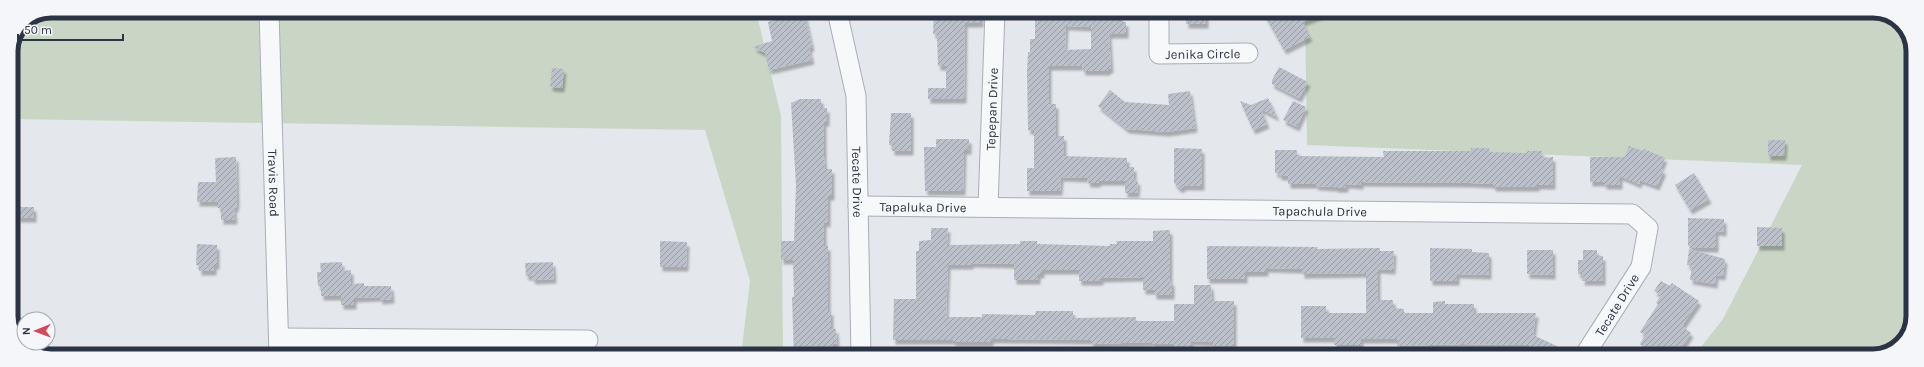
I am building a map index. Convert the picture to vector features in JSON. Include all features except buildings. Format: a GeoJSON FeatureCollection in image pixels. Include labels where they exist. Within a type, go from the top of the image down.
{"type":"FeatureCollection","features":[{"type":"Feature","properties":{"kind":"street","name":"Travis Road"},"geometry":{"type":"LineString","coordinates":[[269,18],[279,347]]}},
{"type":"Feature","properties":{"kind":"street","name":"Tecate Drive"},"geometry":{"type":"LineString","coordinates":[[839,18],[856,96],[861,349]]}},
{"type":"Feature","properties":{"kind":"street","name":"Tepepan Drive"},"geometry":{"type":"LineString","coordinates":[[988,207],[995,18]]}},
{"type":"Feature","properties":{"kind":"street","name":"Jenika Circle"},"geometry":{"type":"LineString","coordinates":[[1159,18],[1158,54],[1248,53]]}},
{"type":"Feature","properties":{"kind":"street","name":"Tapaluka Drive"},"geometry":{"type":"LineString","coordinates":[[858,206],[988,207]]}},
{"type":"Feature","properties":{"kind":"street","name":"Tapachula Drive"},"geometry":{"type":"LineString","coordinates":[[988,207],[1632,214],[1648,228]]}},
{"type":"Feature","properties":{"kind":"street","name":"Tecate Drive"},"geometry":{"type":"LineString","coordinates":[[1588,349],[1641,267],[1648,228]]}},
{"type":"Feature","properties":{"kind":"street"},"geometry":{"type":"LineString","coordinates":[[279,347],[588,340]]}},
{"type":"Feature","properties":{"kind":"green space"},"geometry":{"type":"Polygon","coordinates":[[[51,18],[758,18],[781,116],[783,349],[742,349],[750,281],[705,130],[18,119],[18,51],[21,38],[28,28],[38,21],[51,18]]]}},
{"type":"Feature","properties":{"kind":"green space"},"geometry":{"type":"Polygon","coordinates":[[[1305,18],[1877,18],[1884,20],[1898,29],[1905,43],[1906,49],[1906,320],[1903,331],[1895,341],[1889,345],[1877,349],[1699,349],[1723,319],[1802,165],[1307,145],[1305,18]]]}}]}
